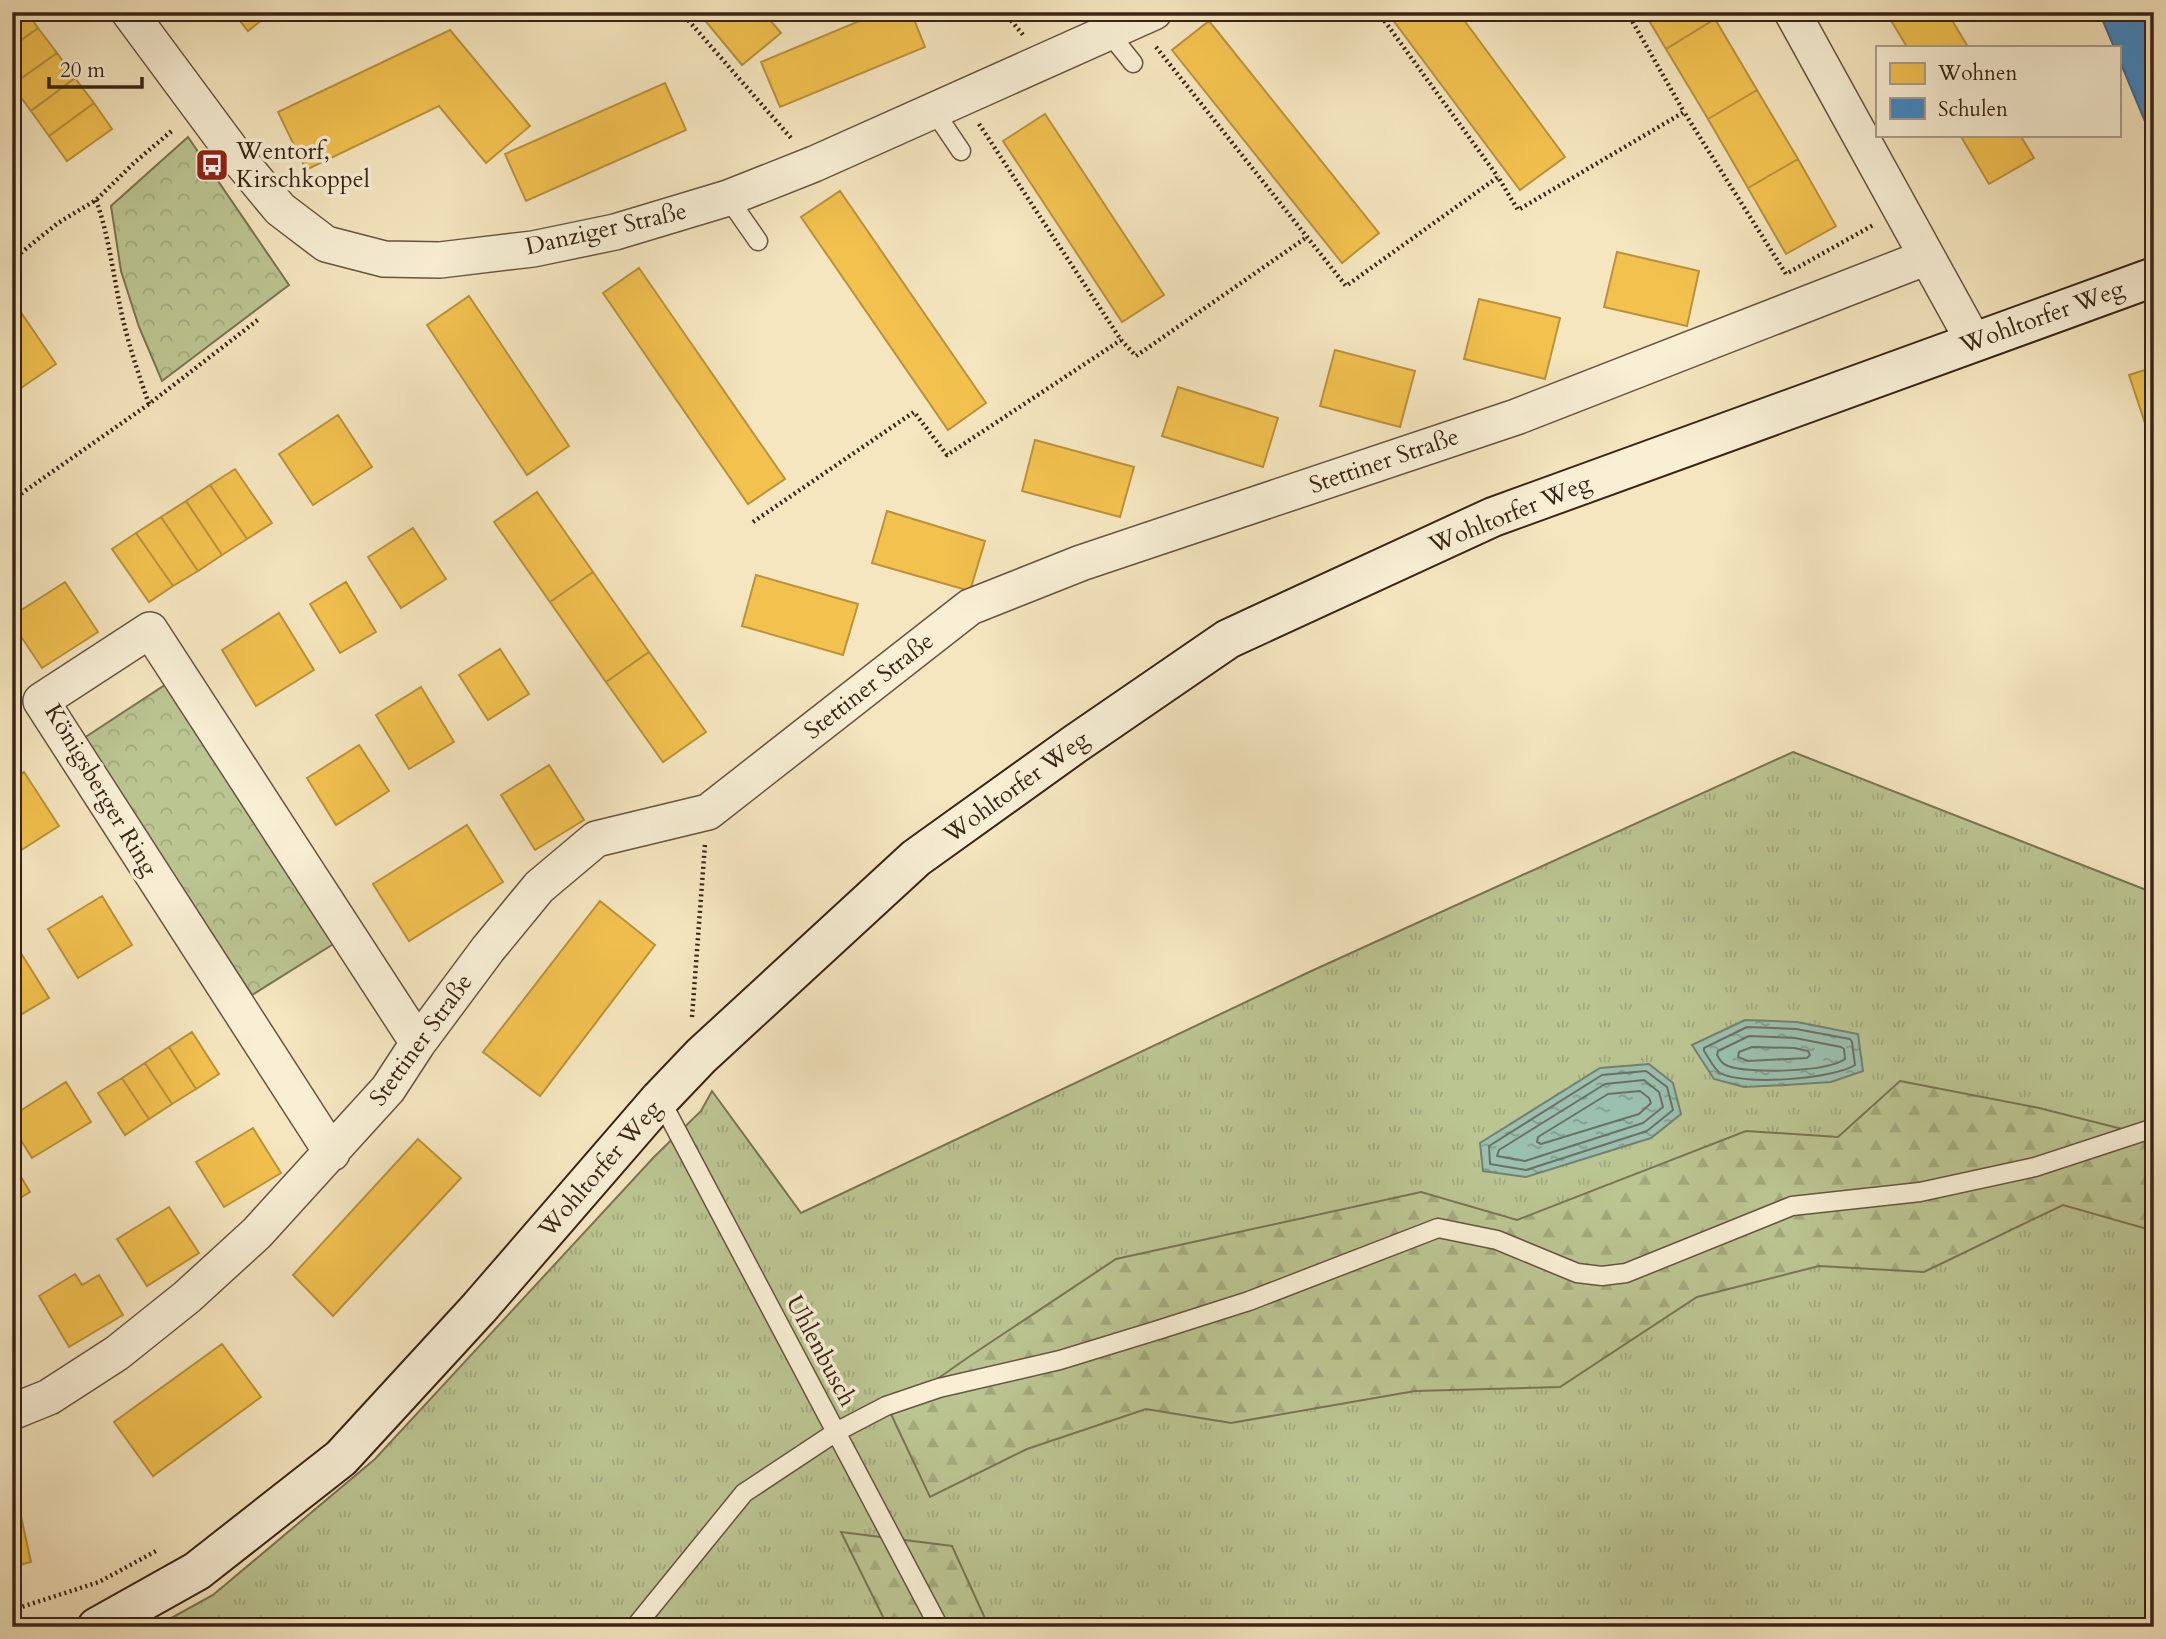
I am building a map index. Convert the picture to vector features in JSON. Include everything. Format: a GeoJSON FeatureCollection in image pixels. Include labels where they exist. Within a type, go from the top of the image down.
{"type":"FeatureCollection","features":[{"type":"Feature","properties":{"kind":"main road","name":"Wohltorfer Weg"},"geometry":{"type":"LineString","coordinates":[[97,1627],[197,1571],[341,1458],[480,1308],[660,1099],[701,1056],[916,858],[1228,639],[1493,517],[2154,277]]}},
{"type":"Feature","properties":{"kind":"street","name":"Danziger Straße"},"geometry":{"type":"LineString","coordinates":[[129,12],[232,151],[280,209],[326,244],[384,259],[440,260],[539,258],[728,198],[814,164],[1133,22]]}},
{"type":"Feature","properties":{"kind":"street"},"geometry":{"type":"LineString","coordinates":[[1791,12],[1974,342]]}},
{"type":"Feature","properties":{"kind":"street","name":"Stettiner Straße"},"geometry":{"type":"LineString","coordinates":[[12,1412],[49,1398],[117,1353],[187,1297],[257,1233],[388,1089],[418,1043],[488,949],[539,887],[596,839],[708,812],[970,607],[1081,563],[1516,417],[1927,257]]}},
{"type":"Feature","properties":{"kind":"street","name":"Königsberger Ring"},"geometry":{"type":"LineString","coordinates":[[332,1153],[41,701],[150,630],[418,1043]]}},
{"type":"Feature","properties":{"kind":"lane"},"geometry":{"type":"LineString","coordinates":[[1133,22],[1133,63]]}},
{"type":"Feature","properties":{"kind":"lane"},"geometry":{"type":"LineString","coordinates":[[949,105],[961,151]]}},
{"type":"Feature","properties":{"kind":"lane"},"geometry":{"type":"LineString","coordinates":[[728,198],[758,241]]}},
{"type":"Feature","properties":{"kind":"lane","name":"Uhlenbusch"},"geometry":{"type":"LineString","coordinates":[[660,1099],[939,1627]]}},
{"type":"Feature","properties":{"kind":"lane"},"geometry":{"type":"LineString","coordinates":[[635,1627],[744,1493],[836,1432],[886,1406],[939,1388],[1060,1360],[1249,1301],[1438,1228],[1497,1240],[1577,1273],[1602,1276],[1626,1273],[1792,1206],[1920,1192],[2035,1167],[2154,1129]]}},
{"type":"Feature","properties":{"kind":"path"},"geometry":{"type":"LineString","coordinates":[[681,12],[814,164]]}},
{"type":"Feature","properties":{"kind":"path"},"geometry":{"type":"LineString","coordinates":[[1378,12],[1499,177],[1518,210],[1684,112]]}},
{"type":"Feature","properties":{"kind":"path"},"geometry":{"type":"LineString","coordinates":[[1627,12],[1684,112],[1786,274],[1900,210]]}},
{"type":"Feature","properties":{"kind":"path"},"geometry":{"type":"LineString","coordinates":[[1133,22],[1346,286],[1499,177]]}},
{"type":"Feature","properties":{"kind":"path"},"geometry":{"type":"LineString","coordinates":[[949,105],[1121,340],[1136,356],[1307,237]]}},
{"type":"Feature","properties":{"kind":"path"},"geometry":{"type":"LineString","coordinates":[[12,260],[58,223],[96,200],[135,162],[201,107]]}},
{"type":"Feature","properties":{"kind":"path"},"geometry":{"type":"LineString","coordinates":[[96,200],[103,220],[136,367],[149,404]]}},
{"type":"Feature","properties":{"kind":"path"},"geometry":{"type":"LineString","coordinates":[[12,500],[149,404],[259,319]]}},
{"type":"Feature","properties":{"kind":"path"},"geometry":{"type":"LineString","coordinates":[[753,522],[914,412],[947,455],[1121,340]]}},
{"type":"Feature","properties":{"kind":"path"},"geometry":{"type":"LineString","coordinates":[[691,1022],[708,812]]}},
{"type":"Feature","properties":{"kind":"path"},"geometry":{"type":"LineString","coordinates":[[12,1610],[99,1582],[158,1550]]}},
{"type":"Feature","properties":{"kind":"green space"},"geometry":{"type":"Polygon","coordinates":[[[188,137],[289,285],[162,381],[139,327],[121,271],[111,206],[188,137]]]}},
{"type":"Feature","properties":{"kind":"green space"},"geometry":{"type":"Polygon","coordinates":[[[168,683],[335,943],[252,995],[84,738],[168,683]]]}},
{"type":"Feature","properties":{"kind":"green space"},"geometry":{"type":"Polygon","coordinates":[[[1793,752],[2154,893],[2154,1627],[155,1627],[213,1595],[375,1459],[654,1157],[701,1111],[712,1091],[801,1213],[1307,973],[1793,752]]]}},
{"type":"Feature","properties":{"kind":"green space"},"geometry":{"type":"Polygon","coordinates":[[[1900,1081],[2039,1108],[2154,1137],[2154,1231],[2063,1205],[1924,1272],[1819,1266],[1697,1297],[1560,1387],[1415,1391],[1231,1423],[1146,1409],[1027,1449],[930,1497],[890,1412],[1116,1259],[1421,1192],[1517,1220],[1746,1131],[1838,1137],[1900,1081]]]}},
{"type":"Feature","properties":{"kind":"green space"},"geometry":{"type":"Polygon","coordinates":[[[841,1532],[952,1546],[989,1627],[888,1627],[841,1532]]]}},
{"type":"Feature","properties":{"kind":"water"},"geometry":{"type":"Polygon","coordinates":[[[1745,1020],[1797,1022],[1858,1034],[1863,1071],[1831,1082],[1786,1085],[1744,1087],[1714,1079],[1692,1045],[1745,1020]]]}},
{"type":"Feature","properties":{"kind":"water"},"geometry":{"type":"Polygon","coordinates":[[[1649,1064],[1673,1083],[1681,1114],[1651,1138],[1526,1177],[1483,1171],[1480,1143],[1600,1068],[1649,1064]]]}},
{"type":"Feature","properties":{"kind":"building: Wohnen"},"geometry":{"type":"Polygon","coordinates":[[[12,12],[27,12],[38,28],[12,47],[12,12]]]}},
{"type":"Feature","properties":{"kind":"building: Wohnen"},"geometry":{"type":"Polygon","coordinates":[[[233,12],[270,12],[271,13],[248,31],[233,12]]]}},
{"type":"Feature","properties":{"kind":"building: Wohnen"},"geometry":{"type":"Polygon","coordinates":[[[698,12],[763,12],[781,33],[742,65],[698,12]]]}},
{"type":"Feature","properties":{"kind":"building: Wohnen"},"geometry":{"type":"Polygon","coordinates":[[[881,12],[911,12],[925,47],[780,107],[761,62],[881,12]]]}},
{"type":"Feature","properties":{"kind":"building: Wohnen"},"geometry":{"type":"Polygon","coordinates":[[[1387,12],[1458,12],[1565,157],[1520,190],[1387,12]]]}},
{"type":"Feature","properties":{"kind":"building: Wohnen"},"geometry":{"type":"Polygon","coordinates":[[[1644,12],[1711,12],[1715,19],[1666,49],[1644,12]]]}},
{"type":"Feature","properties":{"kind":"building: Wohnen"},"geometry":{"type":"Polygon","coordinates":[[[1886,12],[1947,12],[1967,46],[1906,46],[1886,12]]]}},
{"type":"Feature","properties":{"kind":"building: Wohnen"},"geometry":{"type":"Polygon","coordinates":[[[1715,19],[1757,90],[1708,119],[1666,49],[1715,19]]]}},
{"type":"Feature","properties":{"kind":"building: Wohnen"},"geometry":{"type":"Polygon","coordinates":[[[1209,21],[1379,233],[1342,263],[1172,50],[1209,21]]]}},
{"type":"Feature","properties":{"kind":"building: Wohnen"},"geometry":{"type":"Polygon","coordinates":[[[38,28],[57,53],[12,85],[12,47],[38,28]]]}},
{"type":"Feature","properties":{"kind":"building: Wohnen"},"geometry":{"type":"Polygon","coordinates":[[[450,30],[530,126],[486,163],[439,106],[306,170],[278,112],[450,30]]]}},
{"type":"Feature","properties":{"kind":"building: Wohnen"},"geometry":{"type":"Polygon","coordinates":[[[57,53],[75,78],[31,111],[12,85],[57,53]]]}},
{"type":"Feature","properties":{"kind":"building: Wohnen"},"geometry":{"type":"Polygon","coordinates":[[[75,78],[94,103],[49,136],[31,111],[75,78]]]}},
{"type":"Feature","properties":{"kind":"building: Wohnen"},"geometry":{"type":"Polygon","coordinates":[[[665,83],[686,130],[526,201],[505,154],[665,83]]]}},
{"type":"Feature","properties":{"kind":"building: Wohnen"},"geometry":{"type":"Polygon","coordinates":[[[1757,90],[1798,159],[1748,188],[1708,119],[1757,90]]]}},
{"type":"Feature","properties":{"kind":"building: Wohnen"},"geometry":{"type":"Polygon","coordinates":[[[94,103],[112,129],[67,161],[49,136],[94,103]]]}},
{"type":"Feature","properties":{"kind":"building: Wohnen"},"geometry":{"type":"Polygon","coordinates":[[[1045,114],[1164,295],[1122,322],[1003,141],[1045,114]]]}},
{"type":"Feature","properties":{"kind":"building: Wohnen"},"geometry":{"type":"Polygon","coordinates":[[[1961,136],[2021,136],[2034,158],[1989,184],[1961,136]]]}},
{"type":"Feature","properties":{"kind":"building: Wohnen"},"geometry":{"type":"Polygon","coordinates":[[[1798,159],[1836,226],[1786,254],[1748,188],[1798,159]]]}},
{"type":"Feature","properties":{"kind":"building: Wohnen"},"geometry":{"type":"Polygon","coordinates":[[[840,191],[986,403],[948,430],[801,217],[840,191]]]}},
{"type":"Feature","properties":{"kind":"building: Wohnen"},"geometry":{"type":"Polygon","coordinates":[[[1617,252],[1699,271],[1687,326],[1604,307],[1617,252]]]}},
{"type":"Feature","properties":{"kind":"building: Wohnen"},"geometry":{"type":"Polygon","coordinates":[[[639,268],[785,479],[748,504],[603,293],[639,268]]]}},
{"type":"Feature","properties":{"kind":"building: Wohnen"},"geometry":{"type":"Polygon","coordinates":[[[469,296],[569,446],[527,475],[427,325],[469,296]]]}},
{"type":"Feature","properties":{"kind":"building: Wohnen"},"geometry":{"type":"Polygon","coordinates":[[[1479,299],[1560,318],[1545,379],[1464,359],[1479,299]]]}},
{"type":"Feature","properties":{"kind":"building: Wohnen"},"geometry":{"type":"Polygon","coordinates":[[[14,302],[56,364],[12,394],[12,303],[14,302]]]}},
{"type":"Feature","properties":{"kind":"building: Wohnen"},"geometry":{"type":"Polygon","coordinates":[[[1335,350],[1415,371],[1400,427],[1320,406],[1335,350]]]}},
{"type":"Feature","properties":{"kind":"building: Wohnen"},"geometry":{"type":"Polygon","coordinates":[[[2154,367],[2154,423],[2146,426],[2129,375],[2154,367]]]}},
{"type":"Feature","properties":{"kind":"building: Wohnen"},"geometry":{"type":"Polygon","coordinates":[[[1178,387],[1278,418],[1263,467],[1162,436],[1178,387]]]}},
{"type":"Feature","properties":{"kind":"building: Wohnen"},"geometry":{"type":"Polygon","coordinates":[[[338,415],[372,467],[313,505],[279,454],[338,415]]]}},
{"type":"Feature","properties":{"kind":"building: Wohnen"},"geometry":{"type":"Polygon","coordinates":[[[1035,440],[1134,467],[1120,517],[1022,491],[1035,440]]]}},
{"type":"Feature","properties":{"kind":"building: Wohnen"},"geometry":{"type":"Polygon","coordinates":[[[235,469],[272,523],[247,539],[210,485],[235,469]]]}},
{"type":"Feature","properties":{"kind":"building: Wohnen"},"geometry":{"type":"Polygon","coordinates":[[[210,485],[247,539],[222,555],[186,501],[210,485]]]}},
{"type":"Feature","properties":{"kind":"building: Wohnen"},"geometry":{"type":"Polygon","coordinates":[[[537,492],[593,572],[550,602],[494,522],[537,492]]]}},
{"type":"Feature","properties":{"kind":"building: Wohnen"},"geometry":{"type":"Polygon","coordinates":[[[186,501],[222,555],[198,571],[161,517],[186,501]]]}},
{"type":"Feature","properties":{"kind":"building: Wohnen"},"geometry":{"type":"Polygon","coordinates":[[[887,511],[985,541],[970,591],[872,563],[887,511]]]}},
{"type":"Feature","properties":{"kind":"building: Wohnen"},"geometry":{"type":"Polygon","coordinates":[[[161,517],[198,571],[173,586],[136,533],[161,517]]]}},
{"type":"Feature","properties":{"kind":"building: Wohnen"},"geometry":{"type":"Polygon","coordinates":[[[413,528],[446,579],[401,608],[368,557],[413,528]]]}},
{"type":"Feature","properties":{"kind":"building: Wohnen"},"geometry":{"type":"Polygon","coordinates":[[[136,533],[173,586],[149,602],[112,549],[136,533]]]}},
{"type":"Feature","properties":{"kind":"building: Wohnen"},"geometry":{"type":"Polygon","coordinates":[[[593,572],[649,652],[606,682],[550,602],[593,572]]]}},
{"type":"Feature","properties":{"kind":"building: Wohnen"},"geometry":{"type":"Polygon","coordinates":[[[756,575],[858,604],[843,655],[742,626],[756,575]]]}},
{"type":"Feature","properties":{"kind":"building: Wohnen"},"geometry":{"type":"Polygon","coordinates":[[[65,582],[98,632],[42,668],[12,623],[12,616],[65,582]]]}},
{"type":"Feature","properties":{"kind":"building: Wohnen"},"geometry":{"type":"Polygon","coordinates":[[[346,582],[376,632],[340,653],[310,604],[346,582]]]}},
{"type":"Feature","properties":{"kind":"building: Wohnen"},"geometry":{"type":"Polygon","coordinates":[[[279,613],[314,670],[256,706],[222,650],[279,613]]]}},
{"type":"Feature","properties":{"kind":"building: Wohnen"},"geometry":{"type":"Polygon","coordinates":[[[500,649],[529,694],[488,720],[459,675],[500,649]]]}},
{"type":"Feature","properties":{"kind":"building: Wohnen"},"geometry":{"type":"Polygon","coordinates":[[[649,652],[706,732],[663,762],[606,682],[649,652]]]}},
{"type":"Feature","properties":{"kind":"building: Wohnen"},"geometry":{"type":"Polygon","coordinates":[[[421,687],[454,742],[409,769],[376,715],[421,687]]]}},
{"type":"Feature","properties":{"kind":"building: Wohnen"},"geometry":{"type":"Polygon","coordinates":[[[359,745],[389,791],[336,825],[307,778],[359,745]]]}},
{"type":"Feature","properties":{"kind":"building: Wohnen"},"geometry":{"type":"Polygon","coordinates":[[[549,765],[584,820],[535,850],[501,795],[549,765]]]}},
{"type":"Feature","properties":{"kind":"building: Wohnen"},"geometry":{"type":"Polygon","coordinates":[[[24,772],[59,826],[12,856],[12,780],[24,772]]]}},
{"type":"Feature","properties":{"kind":"building: Wohnen"},"geometry":{"type":"Polygon","coordinates":[[[467,825],[503,882],[409,941],[373,884],[467,825]]]}},
{"type":"Feature","properties":{"kind":"building: Wohnen"},"geometry":{"type":"Polygon","coordinates":[[[102,896],[132,945],[78,978],[48,929],[102,896]]]}},
{"type":"Feature","properties":{"kind":"building: Wohnen"},"geometry":{"type":"Polygon","coordinates":[[[600,901],[655,945],[540,1096],[483,1052],[600,901]]]}},
{"type":"Feature","properties":{"kind":"building: Wohnen"},"geometry":{"type":"Polygon","coordinates":[[[19,950],[49,998],[12,1020],[12,955],[19,950]]]}},
{"type":"Feature","properties":{"kind":"building: Wohnen"},"geometry":{"type":"Polygon","coordinates":[[[192,1032],[219,1074],[196,1089],[169,1047],[192,1032]]]}},
{"type":"Feature","properties":{"kind":"building: Wohnen"},"geometry":{"type":"Polygon","coordinates":[[[169,1047],[196,1089],[172,1104],[145,1063],[169,1047]]]}},
{"type":"Feature","properties":{"kind":"building: Wohnen"},"geometry":{"type":"Polygon","coordinates":[[[145,1063],[172,1104],[149,1119],[122,1078],[145,1063]]]}},
{"type":"Feature","properties":{"kind":"building: Wohnen"},"geometry":{"type":"Polygon","coordinates":[[[122,1078],[149,1119],[125,1135],[98,1093],[122,1078]]]}},
{"type":"Feature","properties":{"kind":"building: Wohnen"},"geometry":{"type":"Polygon","coordinates":[[[66,1082],[91,1122],[32,1158],[12,1126],[12,1116],[66,1082]]]}},
{"type":"Feature","properties":{"kind":"building: Wohnen"},"geometry":{"type":"Polygon","coordinates":[[[253,1128],[281,1173],[224,1207],[196,1162],[253,1128]]]}},
{"type":"Feature","properties":{"kind":"building: Wohnen"},"geometry":{"type":"Polygon","coordinates":[[[418,1139],[461,1178],[333,1316],[293,1275],[418,1139]]]}},
{"type":"Feature","properties":{"kind":"building: Wohnen"},"geometry":{"type":"Polygon","coordinates":[[[12,1162],[30,1192],[12,1203],[12,1162]]]}},
{"type":"Feature","properties":{"kind":"building: Wohnen"},"geometry":{"type":"Polygon","coordinates":[[[169,1207],[199,1253],[147,1286],[117,1239],[169,1207]]]}},
{"type":"Feature","properties":{"kind":"building: Wohnen"},"geometry":{"type":"Polygon","coordinates":[[[75,1274],[82,1285],[99,1275],[123,1315],[69,1347],[39,1296],[75,1274]]]}},
{"type":"Feature","properties":{"kind":"building: Wohnen"},"geometry":{"type":"Polygon","coordinates":[[[222,1344],[261,1397],[153,1476],[114,1422],[222,1344]]]}},
{"type":"Feature","properties":{"kind":"building: Wohnen"},"geometry":{"type":"Polygon","coordinates":[[[15,1489],[31,1562],[12,1567],[12,1490],[15,1489]]]}},
{"type":"Feature","properties":{"kind":"building: Schulen"},"geometry":{"type":"Polygon","coordinates":[[[2099,12],[2154,12],[2154,143],[2120,61],[2120,46],[2114,46],[2099,12]]]}},
{"type":"Feature","properties":{"kind":"place","name":"Wentorf, Kirschkoppel"},"geometry":{"type":"Point","coordinates":[212,165]}}]}
